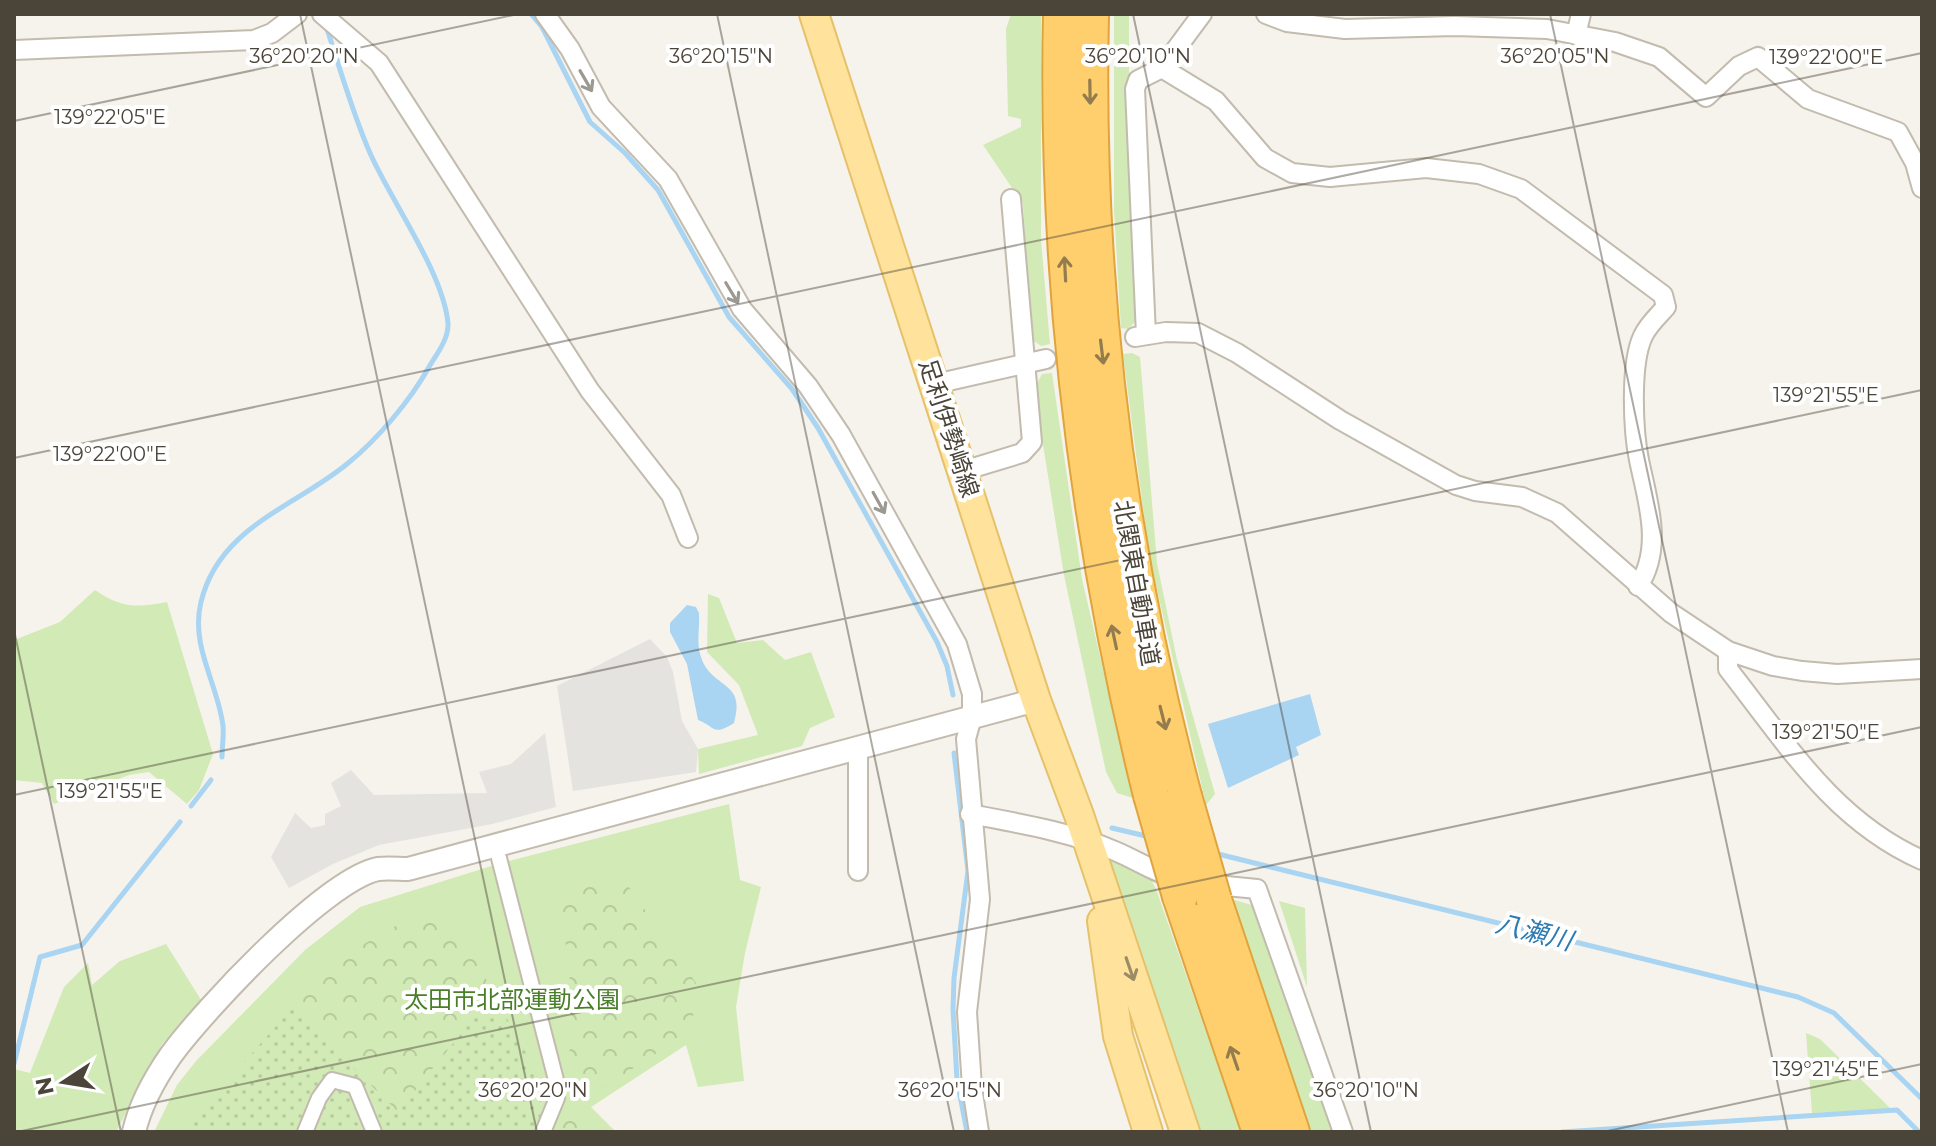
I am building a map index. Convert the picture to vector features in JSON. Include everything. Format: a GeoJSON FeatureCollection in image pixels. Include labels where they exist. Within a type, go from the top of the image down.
{"type":"FeatureCollection","features":[{"type":"Feature","properties":{"kind":"highway","name":"北関東自動車道"},"geometry":{"type":"LineString","coordinates":[[1061,14],[1063,248],[1083,453],[1112,628],[1168,795],[1214,900],[1292,1132]]}},
{"type":"Feature","properties":{"kind":"highway","name":"北関東自動車道"},"geometry":{"type":"LineString","coordinates":[[1091,14],[1093,218],[1099,327],[1113,447],[1168,795],[1180,896],[1260,1132]]}},
{"type":"Feature","properties":{"kind":"main road","name":"足利伊勢崎線"},"geometry":{"type":"LineString","coordinates":[[814,14],[1036,700],[1185,1132]]}},
{"type":"Feature","properties":{"kind":"main road","name":"足利伊勢崎線"},"geometry":{"type":"LineString","coordinates":[[1087,842],[1098,885],[1118,1036],[1148,1132]]}},
{"type":"Feature","properties":{"kind":"street"},"geometry":{"type":"LineString","coordinates":[[14,50],[254,40],[272,33],[297,14]]}},
{"type":"Feature","properties":{"kind":"street"},"geometry":{"type":"LineString","coordinates":[[322,14],[379,63],[590,391],[671,495],[688,538]]}},
{"type":"Feature","properties":{"kind":"street"},"geometry":{"type":"LineString","coordinates":[[545,14],[570,49],[601,107],[668,179],[742,309],[808,386],[841,435],[957,644],[972,694],[972,717],[966,739],[970,814],[979,863],[980,899],[971,956],[967,1022],[979,1132]]}},
{"type":"Feature","properties":{"kind":"street"},"geometry":{"type":"LineString","coordinates":[[1202,14],[1162,68],[1138,80],[1135,89],[1140,336],[1198,333],[1237,353],[1340,420],[1456,485],[1475,491],[1522,497],[1557,513],[1638,586],[1706,639],[1728,651],[1802,671],[1848,673],[1922,669]]}},
{"type":"Feature","properties":{"kind":"street"},"geometry":{"type":"LineString","coordinates":[[1266,14],[1287,22],[1345,29],[1455,26],[1547,29],[1659,57],[1706,97],[1747,61],[1758,57],[1808,99],[1898,132],[1915,163],[1922,188]]}},
{"type":"Feature","properties":{"kind":"street"},"geometry":{"type":"LineString","coordinates":[[1576,35],[1581,14]]}},
{"type":"Feature","properties":{"kind":"street"},"geometry":{"type":"LineString","coordinates":[[1162,68],[1216,101],[1278,168],[1308,176],[1330,177],[1426,168],[1503,182],[1521,189],[1663,295],[1666,307],[1642,339],[1638,355],[1635,433],[1652,514],[1647,561],[1638,586]]}},
{"type":"Feature","properties":{"kind":"street"},"geometry":{"type":"LineString","coordinates":[[963,471],[1022,453],[1031,446],[1011,199]]}},
{"type":"Feature","properties":{"kind":"street"},"geometry":{"type":"LineString","coordinates":[[935,384],[1046,359]]}},
{"type":"Feature","properties":{"kind":"street"},"geometry":{"type":"LineString","coordinates":[[1728,651],[1728,669],[1810,777],[1863,827],[1922,860]]}},
{"type":"Feature","properties":{"kind":"street"},"geometry":{"type":"LineString","coordinates":[[134,1132],[158,1076],[187,1036],[285,930],[358,878],[377,869],[408,869],[1036,700]]}},
{"type":"Feature","properties":{"kind":"street"},"geometry":{"type":"LineString","coordinates":[[858,749],[858,871]]}},
{"type":"Feature","properties":{"kind":"street"},"geometry":{"type":"LineString","coordinates":[[970,814],[1114,850],[1157,873],[1225,887],[1257,889],[1343,1132]]}},
{"type":"Feature","properties":{"kind":"street"},"geometry":{"type":"LineString","coordinates":[[499,858],[556,1080],[557,1098],[543,1132]]}},
{"type":"Feature","properties":{"kind":"street"},"geometry":{"type":"LineString","coordinates":[[305,1132],[319,1098],[332,1080],[355,1086],[374,1132]]}},
{"type":"Feature","properties":{"kind":"green space"},"geometry":{"type":"Polygon","coordinates":[[[1011,14],[1041,14],[1041,240],[1050,344],[1041,346],[1031,339],[1023,204],[983,145],[1021,127],[1021,119],[1008,116],[1006,29],[1011,14]]]}},
{"type":"Feature","properties":{"kind":"green space"},"geometry":{"type":"Polygon","coordinates":[[[1114,14],[1129,14],[1129,187],[1136,321],[1128,329],[1121,328],[1114,210],[1114,14]]]}},
{"type":"Feature","properties":{"kind":"green space"},"geometry":{"type":"Polygon","coordinates":[[[1132,353],[1140,357],[1157,563],[1177,660],[1215,794],[1206,805],[1149,554],[1123,354],[1132,353]]]}},
{"type":"Feature","properties":{"kind":"green space"},"geometry":{"type":"Polygon","coordinates":[[[1052,373],[1082,579],[1133,798],[1117,793],[1106,772],[1064,575],[1034,389],[1042,374],[1052,373]]]}},
{"type":"Feature","properties":{"kind":"green space"},"geometry":{"type":"Polygon","coordinates":[[[95,590],[130,605],[167,602],[213,754],[199,790],[187,804],[149,772],[129,775],[54,804],[42,783],[14,780],[14,640],[60,622],[95,590]]]}},
{"type":"Feature","properties":{"kind":"green space"},"geometry":{"type":"Polygon","coordinates":[[[708,594],[719,598],[737,643],[763,640],[785,660],[811,652],[835,717],[810,728],[802,746],[699,774],[698,749],[758,735],[739,685],[707,652],[708,594]]]}},
{"type":"Feature","properties":{"kind":"green space","name":"太田市北部運動公園"},"geometry":{"type":"Polygon","coordinates":[[[729,804],[740,880],[761,887],[736,1007],[744,1081],[698,1087],[686,1045],[591,1107],[616,1132],[154,1132],[177,1085],[196,1061],[305,950],[360,907],[501,863],[729,804]]]}},
{"type":"Feature","properties":{"kind":"green space"},"geometry":{"type":"Polygon","coordinates":[[[1112,856],[1150,878],[1156,889],[1241,1132],[1200,1132],[1106,857],[1112,856]]]}},
{"type":"Feature","properties":{"kind":"green space"},"geometry":{"type":"Polygon","coordinates":[[[622,877],[696,983],[693,1017],[686,1034],[588,1098],[569,1083],[571,990],[559,886],[622,877]]]}},
{"type":"Feature","properties":{"kind":"green space"},"geometry":{"type":"Polygon","coordinates":[[[1231,899],[1255,906],[1334,1132],[1311,1132],[1231,899]]]}},
{"type":"Feature","properties":{"kind":"green space"},"geometry":{"type":"Polygon","coordinates":[[[1279,901],[1305,908],[1307,987],[1279,901]]]}},
{"type":"Feature","properties":{"kind":"green space"},"geometry":{"type":"Polygon","coordinates":[[[455,913],[493,994],[398,1112],[292,1008],[329,970],[375,937],[412,919],[455,913]]]}},
{"type":"Feature","properties":{"kind":"green space"},"geometry":{"type":"Polygon","coordinates":[[[166,944],[203,1003],[162,1044],[116,1132],[14,1132],[14,1069],[30,1073],[64,987],[88,963],[92,985],[120,961],[166,944]]]}},
{"type":"Feature","properties":{"kind":"green space"},"geometry":{"type":"Polygon","coordinates":[[[493,994],[547,1090],[547,1106],[537,1132],[190,1132],[187,1127],[292,1008],[398,1112],[493,994]]]}},
{"type":"Feature","properties":{"kind":"green space"},"geometry":{"type":"Polygon","coordinates":[[[1806,1033],[1820,1039],[1891,1109],[1812,1113],[1806,1033]]]}},
{"type":"Feature","properties":{"kind":"green space"},"geometry":{"type":"Polygon","coordinates":[[[571,1098],[583,1123],[578,1132],[547,1132],[559,1100],[571,1098]]]}},
{"type":"Feature","properties":{"kind":"shaded area"},"geometry":{"type":"Polygon","coordinates":[[[650,639],[667,657],[673,672],[682,721],[698,749],[696,772],[573,791],[557,686],[650,639]]]}},
{"type":"Feature","properties":{"kind":"shaded area"},"geometry":{"type":"Polygon","coordinates":[[[545,733],[556,807],[492,824],[379,845],[333,864],[289,888],[271,857],[295,813],[311,828],[325,825],[325,814],[341,806],[331,783],[351,770],[374,795],[487,793],[479,772],[511,764],[545,733]]]}},
{"type":"Feature","properties":{"kind":"water"},"geometry":{"type":"Polygon","coordinates":[[[687,605],[696,607],[699,613],[699,647],[706,667],[736,699],[734,723],[721,729],[714,729],[698,720],[687,664],[670,632],[670,623],[687,605]]]}},
{"type":"Feature","properties":{"kind":"water"},"geometry":{"type":"Polygon","coordinates":[[[1310,694],[1321,735],[1296,747],[1299,755],[1228,788],[1208,724],[1310,694]]]}},
{"type":"Feature","properties":{"kind":"waterway"},"geometry":{"type":"LineString","coordinates":[[531,14],[542,27],[590,122],[625,153],[658,190],[729,317],[792,389],[818,428],[937,642],[947,666],[953,695]]}},
{"type":"Feature","properties":{"kind":"waterway"},"geometry":{"type":"LineString","coordinates":[[222,757],[220,710],[199,634],[201,602],[210,576],[241,537],[260,521],[347,464],[381,432],[421,380],[442,346],[448,329],[437,282],[370,153],[326,26]]}},
{"type":"Feature","properties":{"kind":"waterway"},"geometry":{"type":"LineString","coordinates":[[954,753],[968,871],[953,1009],[957,1080],[967,1132]]}},
{"type":"Feature","properties":{"kind":"waterway"},"geometry":{"type":"LineString","coordinates":[[191,806],[211,780]]}},
{"type":"Feature","properties":{"kind":"waterway"},"geometry":{"type":"LineString","coordinates":[[14,1064],[40,957],[82,945],[180,822]]}},
{"type":"Feature","properties":{"kind":"waterway","name":"八瀬川"},"geometry":{"type":"LineString","coordinates":[[1112,828],[1150,837]]}},
{"type":"Feature","properties":{"kind":"waterway","name":"八瀬川"},"geometry":{"type":"LineString","coordinates":[[1214,853],[1798,997],[1834,1013],[1922,1099]]}},
{"type":"Feature","properties":{"kind":"waterway"},"geometry":{"type":"LineString","coordinates":[[1562,1132],[1897,1110],[1919,1132]]}}]}
